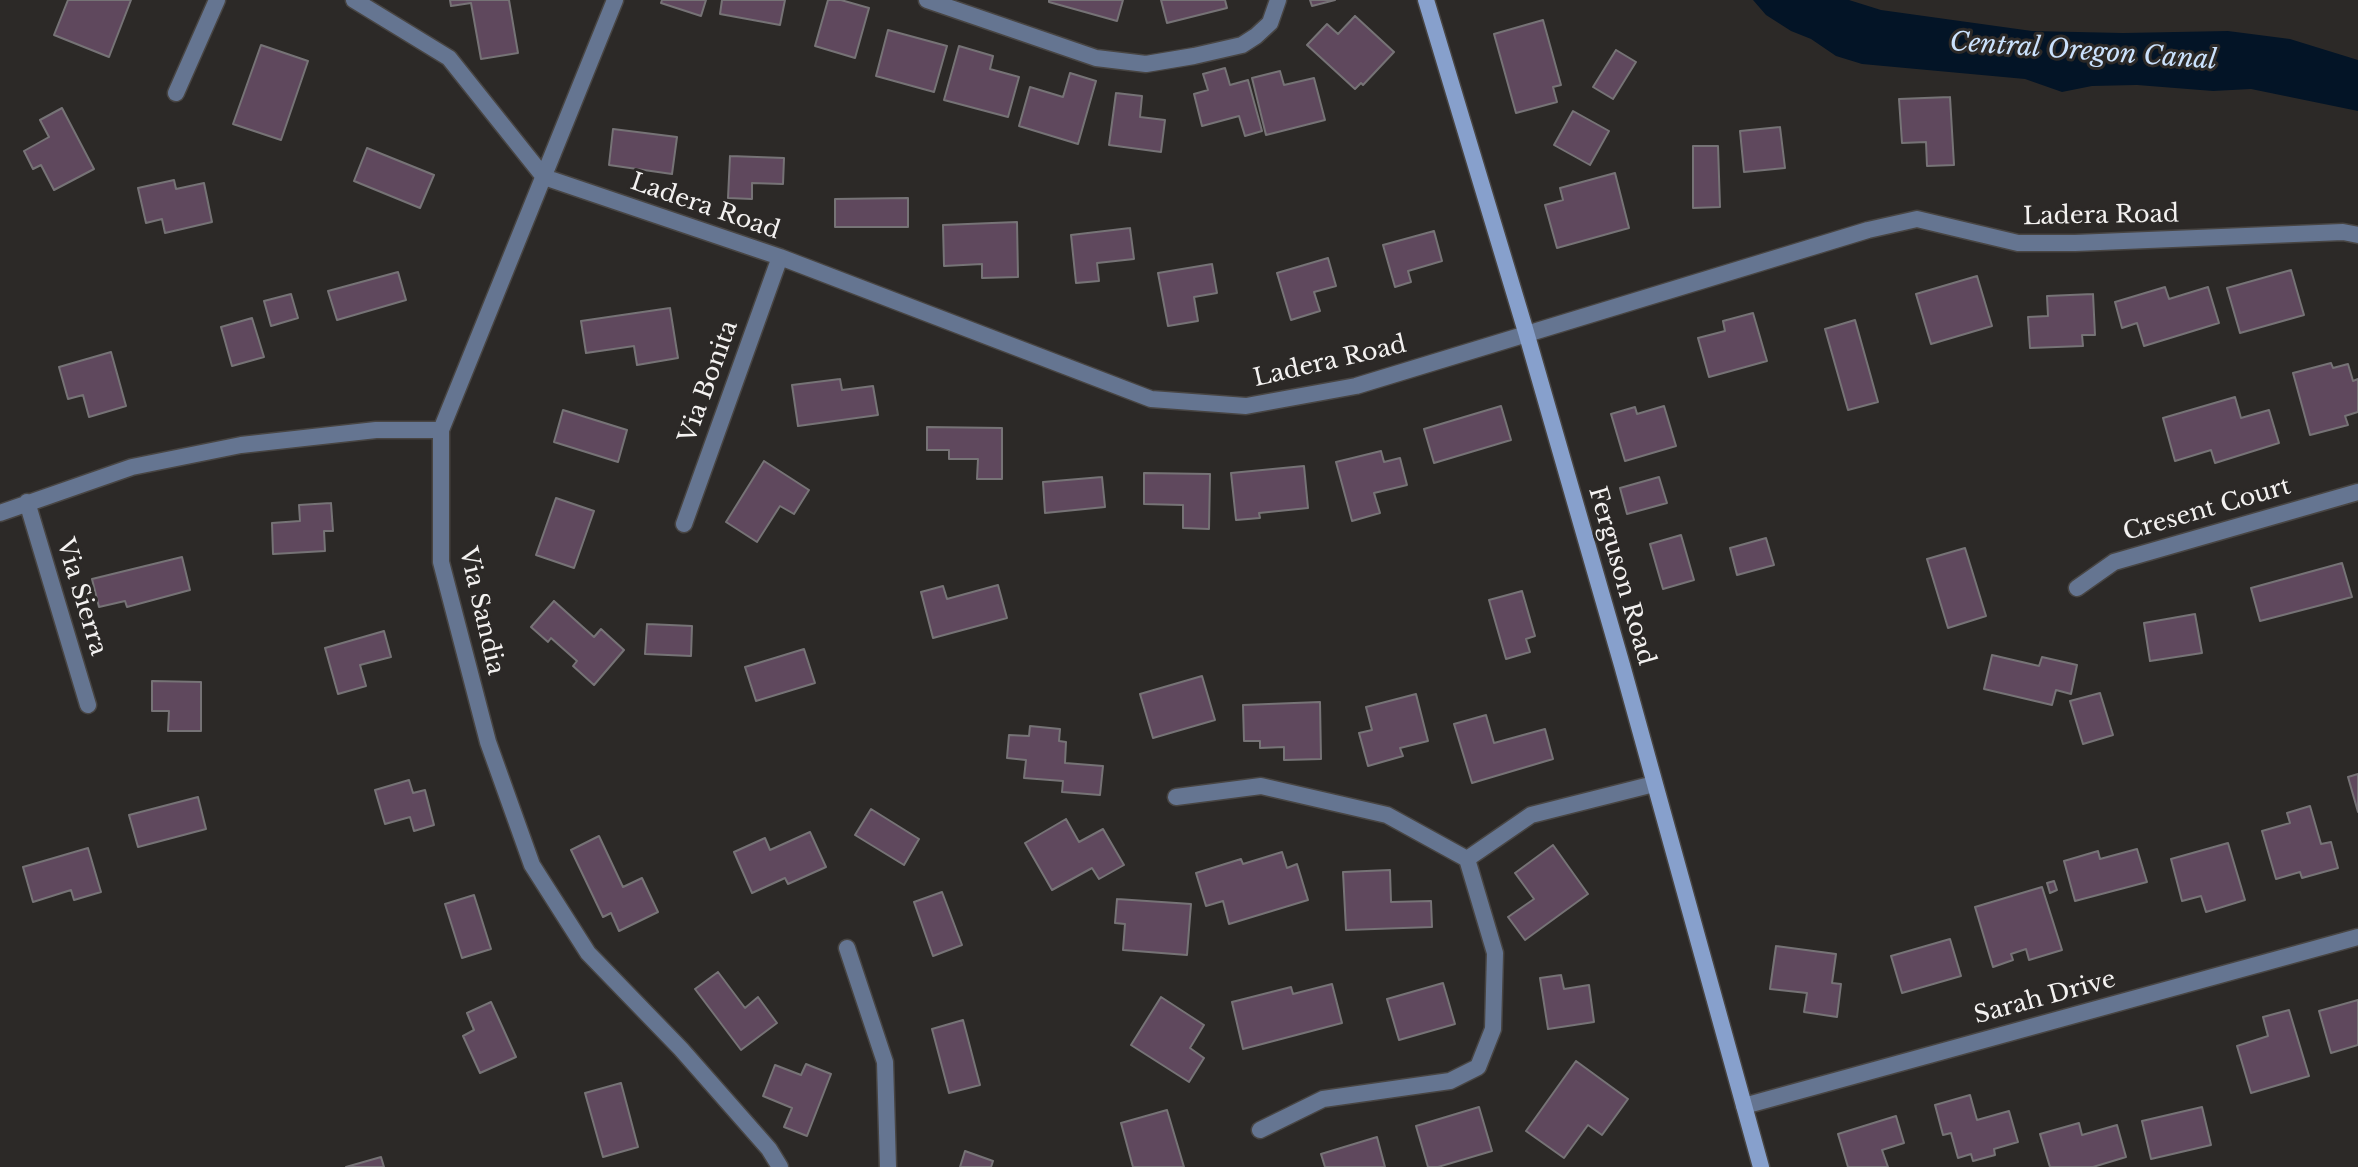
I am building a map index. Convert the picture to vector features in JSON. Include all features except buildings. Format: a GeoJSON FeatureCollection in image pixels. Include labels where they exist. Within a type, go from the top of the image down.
{"type":"FeatureCollection","features":[{"type":"Feature","properties":{"kind":"street"},"geometry":{"type":"LineString","coordinates":[[176,93],[217,0]]}},
{"type":"Feature","properties":{"kind":"street"},"geometry":{"type":"LineString","coordinates":[[354,0],[449,58],[544,177]]}},
{"type":"Feature","properties":{"kind":"street","name":"Via Sandia"},"geometry":{"type":"LineString","coordinates":[[615,0],[441,430],[441,562],[488,742],[532,865],[588,953],[681,1049],[769,1149],[780,1167]]}},
{"type":"Feature","properties":{"kind":"street"},"geometry":{"type":"LineString","coordinates":[[927,0],[1096,58],[1146,64],[1242,45],[1270,23],[1278,0]]}},
{"type":"Feature","properties":{"kind":"street","name":"Ferguson Road"},"geometry":{"type":"LineString","coordinates":[[1426,0],[1526,332],[1761,1167]]}},
{"type":"Feature","properties":{"kind":"street","name":"Ladera Road"},"geometry":{"type":"LineString","coordinates":[[544,177],[780,257],[1151,399],[1246,406],[1356,386],[1868,230],[1917,219],[2018,243],[2343,232],[2358,235]]}},
{"type":"Feature","properties":{"kind":"street","name":"Via Bonita"},"geometry":{"type":"LineString","coordinates":[[684,524],[780,257]]}},
{"type":"Feature","properties":{"kind":"street"},"geometry":{"type":"LineString","coordinates":[[0,513],[132,467],[241,445],[376,430],[441,430]]}},
{"type":"Feature","properties":{"kind":"street","name":"Cresent Court"},"geometry":{"type":"LineString","coordinates":[[2077,588],[2114,562],[2358,492]]}},
{"type":"Feature","properties":{"kind":"street","name":"Via Sierra"},"geometry":{"type":"LineString","coordinates":[[27,502],[88,705]]}},
{"type":"Feature","properties":{"kind":"street"},"geometry":{"type":"LineString","coordinates":[[1467,859],[1531,815],[1654,784]]}},
{"type":"Feature","properties":{"kind":"street"},"geometry":{"type":"LineString","coordinates":[[1176,797],[1261,786],[1387,815],[1467,859],[1495,953],[1493,1029],[1478,1067],[1450,1081],[1323,1099],[1260,1130]]}},
{"type":"Feature","properties":{"kind":"street","name":"Sarah Drive"},"geometry":{"type":"LineString","coordinates":[[1744,1106],[2358,937]]}},
{"type":"Feature","properties":{"kind":"street"},"geometry":{"type":"LineString","coordinates":[[847,948],[885,1062],[888,1167]]}},
{"type":"Feature","properties":{"kind":"water","name":"Central Oregon Canal"},"geometry":{"type":"Polygon","coordinates":[[[1753,0],[1849,0],[1881,10],[2032,31],[2228,31],[2290,39],[2358,60],[2358,111],[2251,89],[2213,91],[2137,85],[2092,86],[2062,92],[2025,79],[1862,64],[1836,56],[1811,39],[1791,31],[1766,15],[1753,0]]]}}]}
